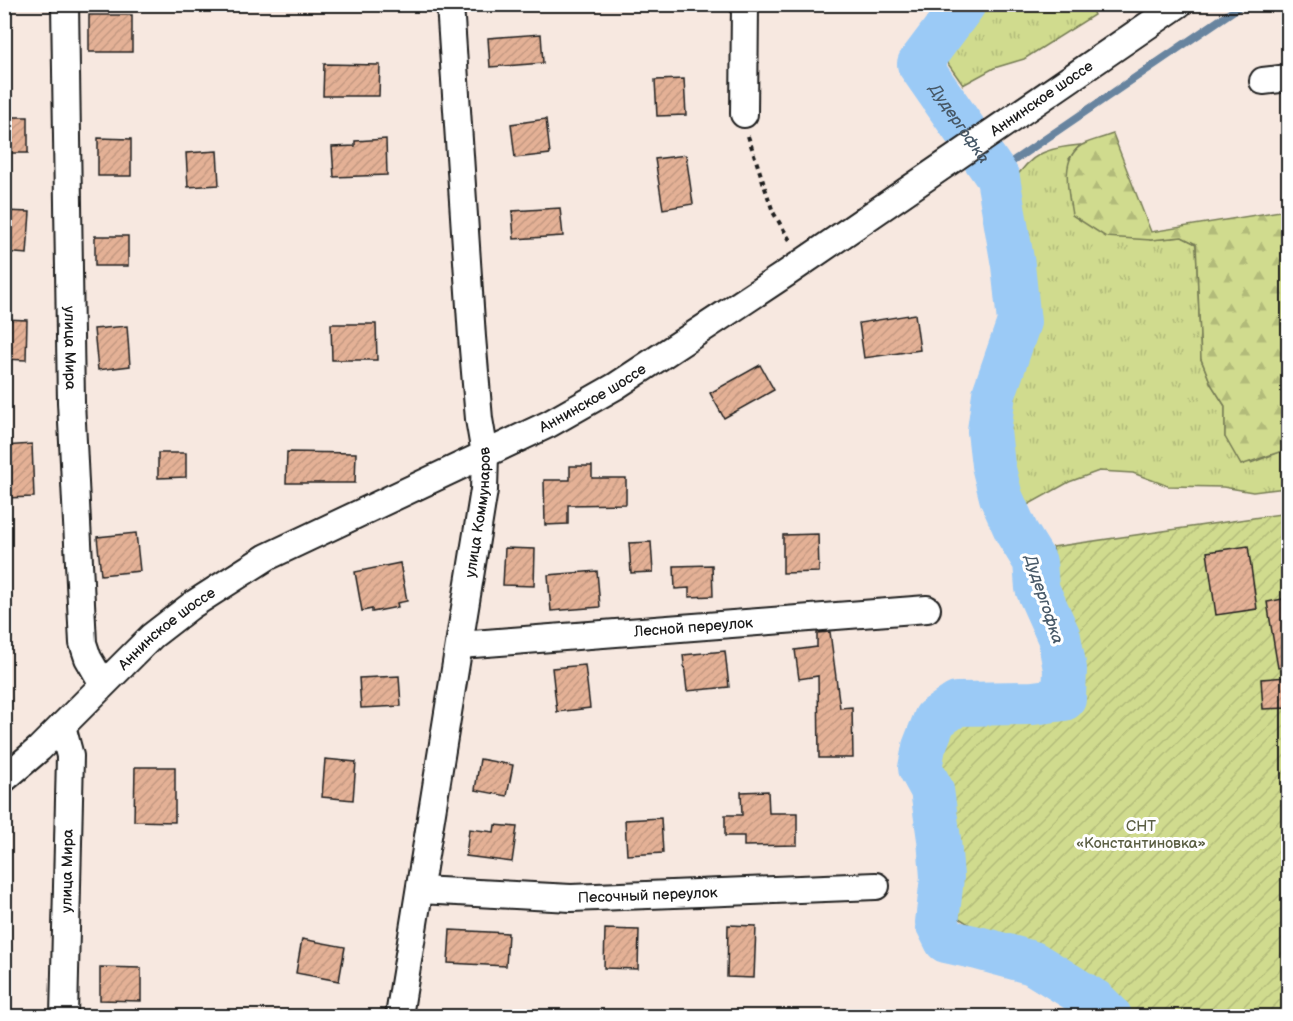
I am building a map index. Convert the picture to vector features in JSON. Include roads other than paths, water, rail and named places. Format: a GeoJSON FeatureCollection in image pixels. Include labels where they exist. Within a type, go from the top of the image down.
{"type":"FeatureCollection","features":[{"type":"Feature","properties":{"kind":"street","name":"улица Мира"},"geometry":{"type":"LineString","coordinates":[[65,4],[71,402],[83,643],[88,658],[103,684]]}},
{"type":"Feature","properties":{"kind":"street","name":"улица Коммунаров"},"geometry":{"type":"LineString","coordinates":[[399,1017],[484,490],[485,454],[478,410],[472,337],[450,4]]}},
{"type":"Feature","properties":{"kind":"street"},"geometry":{"type":"LineString","coordinates":[[744,114],[745,4]]}},
{"type":"Feature","properties":{"kind":"street","name":"Аннинское шоссе"},"geometry":{"type":"LineString","coordinates":[[4,779],[62,726],[160,629],[192,604],[267,557],[549,424],[616,386],[924,180],[1179,4]]}},
{"type":"Feature","properties":{"kind":"street"},"geometry":{"type":"LineString","coordinates":[[1263,81],[1288,78]]}},
{"type":"Feature","properties":{"kind":"street","name":"Лесной переулок"},"geometry":{"type":"LineString","coordinates":[[460,645],[927,609]]}},
{"type":"Feature","properties":{"kind":"street","name":"улица Мира"},"geometry":{"type":"LineString","coordinates":[[62,726],[70,756],[64,1017]]}},
{"type":"Feature","properties":{"kind":"street","name":"Песочный переулок"},"geometry":{"type":"LineString","coordinates":[[420,890],[571,898],[876,886]]}},
{"type":"Feature","properties":{"kind":"waterway","name":"Дудергофка"},"geometry":{"type":"LineString","coordinates":[[964,4],[919,64],[998,178],[1013,265],[1019,322],[994,394],[989,431],[993,465],[1001,497],[1017,533],[1035,562],[1037,588],[1059,637],[1065,669],[1064,699],[1033,703],[957,704],[935,719],[924,747],[920,768],[932,790],[939,839],[942,877],[937,923],[946,941],[1033,963],[1096,1002],[1110,1016]]}},
{"type":"Feature","properties":{"kind":"waterway"},"geometry":{"type":"LineString","coordinates":[[994,174],[1243,4]]}},
{"type":"Feature","properties":{"kind":"park label","name":"СНТ «Константиновка»"},"geometry":{"type":"Point","coordinates":[1141,834]}}]}
